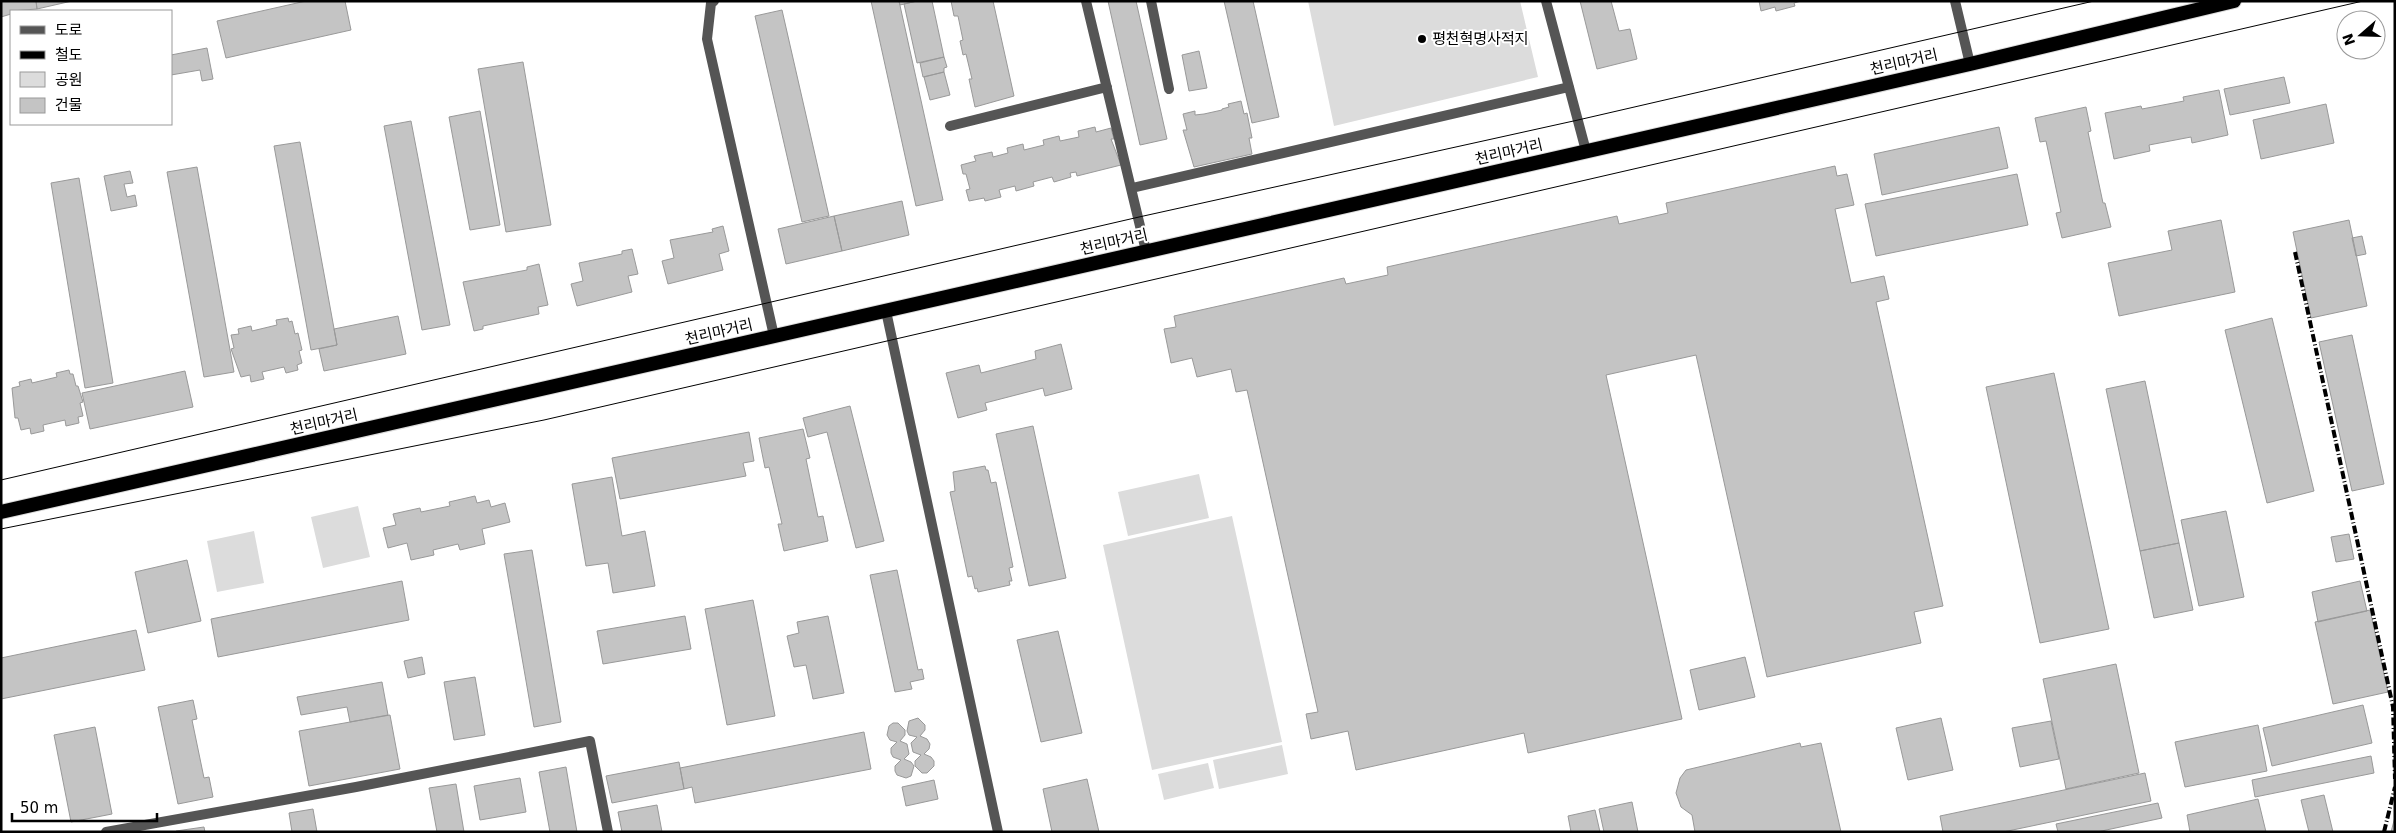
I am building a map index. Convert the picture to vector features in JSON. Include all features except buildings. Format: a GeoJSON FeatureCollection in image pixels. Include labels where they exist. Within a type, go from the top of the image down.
{"type":"FeatureCollection","features":[{"type":"Feature","properties":{"kind":"highway","name":"천리마거리"},"geometry":{"type":"LineString","coordinates":[[1,512],[1970,64],[2234,1]]}},
{"type":"Feature","properties":{"kind":"street"},"geometry":{"type":"LineString","coordinates":[[714,1],[711,3],[707,39],[774,336]]}},
{"type":"Feature","properties":{"kind":"street"},"geometry":{"type":"LineString","coordinates":[[1086,1],[1146,251]]}},
{"type":"Feature","properties":{"kind":"street"},"geometry":{"type":"LineString","coordinates":[[1151,1],[1169,89]]}},
{"type":"Feature","properties":{"kind":"street"},"geometry":{"type":"LineString","coordinates":[[1546,1],[1586,151]]}},
{"type":"Feature","properties":{"kind":"street"},"geometry":{"type":"LineString","coordinates":[[1954,1],[1970,64]]}},
{"type":"Feature","properties":{"kind":"street"},"geometry":{"type":"LineString","coordinates":[[950,126],[1107,87]]}},
{"type":"Feature","properties":{"kind":"street"},"geometry":{"type":"LineString","coordinates":[[1132,188],[1569,87]]}},
{"type":"Feature","properties":{"kind":"street"},"geometry":{"type":"LineString","coordinates":[[886,311],[998,832]]}},
{"type":"Feature","properties":{"kind":"street"},"geometry":{"type":"LineString","coordinates":[[106,832],[356,787],[590,741],[608,832]]}},
{"type":"Feature","properties":{"kind":"green space","name":"평천혁명사적지"},"geometry":{"type":"Polygon","coordinates":[[[1308,1],[1520,1],[1538,77],[1334,126],[1308,1]]]}},
{"type":"Feature","properties":{"kind":"green space"},"geometry":{"type":"Polygon","coordinates":[[[1199,474],[1209,518],[1128,536],[1118,492],[1199,474]]]}},
{"type":"Feature","properties":{"kind":"green space"},"geometry":{"type":"Polygon","coordinates":[[[358,506],[370,557],[323,568],[311,517],[358,506]]]}},
{"type":"Feature","properties":{"kind":"green space"},"geometry":{"type":"Polygon","coordinates":[[[1232,516],[1282,742],[1152,770],[1103,545],[1232,516]]]}},
{"type":"Feature","properties":{"kind":"green space"},"geometry":{"type":"Polygon","coordinates":[[[254,531],[264,583],[217,592],[207,541],[254,531]]]}},
{"type":"Feature","properties":{"kind":"green space"},"geometry":{"type":"Polygon","coordinates":[[[1282,745],[1288,774],[1219,789],[1213,760],[1282,745]]]}},
{"type":"Feature","properties":{"kind":"green space"},"geometry":{"type":"Polygon","coordinates":[[[1208,763],[1214,788],[1164,800],[1158,774],[1208,763]]]}},
{"type":"Feature","properties":{"kind":"tram line"},"geometry":{"type":"LineString","coordinates":[[1,480],[1139,217],[1578,120],[2094,1]]}},
{"type":"Feature","properties":{"kind":"tram line"},"geometry":{"type":"LineString","coordinates":[[1,529],[544,420],[2363,1]]}},
{"type":"Feature","properties":{"kind":"railway"},"geometry":{"type":"LineString","coordinates":[[2295,252],[2393,707],[2395,779]]}},
{"type":"Feature","properties":{"kind":"railway"},"geometry":{"type":"LineString","coordinates":[[2384,832],[2395,787]]}},
{"type":"Feature","properties":{"kind":"place","name":"평천혁명사적지"},"geometry":{"type":"Point","coordinates":[1422,39]}}]}
